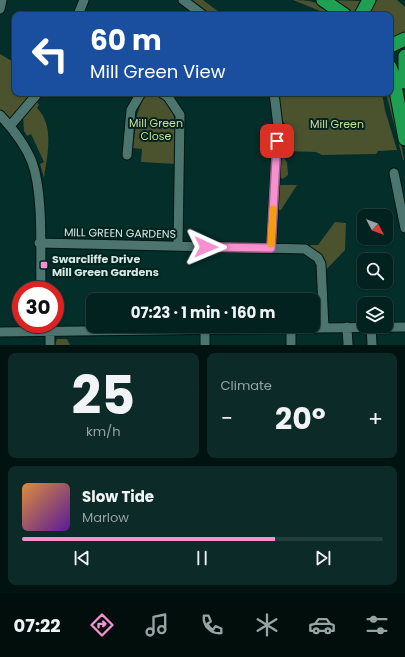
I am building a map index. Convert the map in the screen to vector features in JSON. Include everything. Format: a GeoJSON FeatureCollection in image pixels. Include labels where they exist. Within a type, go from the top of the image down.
{"type":"FeatureCollection","features":[{"type":"Feature","properties":{"kind":"highway"},"geometry":{"type":"LineString","coordinates":[[322,0],[340,12]]}},
{"type":"Feature","properties":{"kind":"highway"},"geometry":{"type":"LineString","coordinates":[[363,12],[369,0]]}},
{"type":"Feature","properties":{"kind":"highway"},"geometry":{"type":"LineString","coordinates":[[393,45],[405,40]]}},
{"type":"Feature","properties":{"kind":"highway"},"geometry":{"type":"LineString","coordinates":[[405,56],[405,82]]}},
{"type":"Feature","properties":{"kind":"highway"},"geometry":{"type":"LineString","coordinates":[[393,75],[405,139]]}},
{"type":"Feature","properties":{"kind":"street"},"geometry":{"type":"LineString","coordinates":[[0,9],[2,0]]}},
{"type":"Feature","properties":{"kind":"street"},"geometry":{"type":"LineString","coordinates":[[79,12],[84,0]]}},
{"type":"Feature","properties":{"kind":"street"},"geometry":{"type":"LineString","coordinates":[[183,0],[199,12]]}},
{"type":"Feature","properties":{"kind":"street"},"geometry":{"type":"LineString","coordinates":[[10,126],[35,96]]}},
{"type":"Feature","properties":{"kind":"street"},"geometry":{"type":"LineString","coordinates":[[127,155],[131,110],[139,96]]}},
{"type":"Feature","properties":{"kind":"street"},"geometry":{"type":"LineString","coordinates":[[166,96],[180,115],[178,246]]}},
{"type":"Feature","properties":{"kind":"street"},"geometry":{"type":"LineString","coordinates":[[271,248],[278,126],[274,96]]}},
{"type":"Feature","properties":{"kind":"street"},"geometry":{"type":"LineString","coordinates":[[0,115],[24,144],[35,173],[38,198],[41,281]]}},
{"type":"Feature","properties":{"kind":"street"},"geometry":{"type":"LineString","coordinates":[[394,173],[405,228]]}},
{"type":"Feature","properties":{"kind":"street","name":"MILL GREEN GARDENS"},"geometry":{"type":"LineString","coordinates":[[39,243],[305,249],[318,258],[322,264],[324,283],[324,328]]}},
{"type":"Feature","properties":{"kind":"street"},"geometry":{"type":"LineString","coordinates":[[347,327],[348,345]]}},
{"type":"Feature","properties":{"kind":"street"},"geometry":{"type":"LineString","coordinates":[[320,328],[357,327]]}},
{"type":"Feature","properties":{"kind":"street"},"geometry":{"type":"LineString","coordinates":[[393,327],[405,327]]}},
{"type":"Feature","properties":{"kind":"street"},"geometry":{"type":"LineString","coordinates":[[64,329],[86,329]]}},
{"type":"Feature","properties":{"kind":"street"},"geometry":{"type":"LineString","coordinates":[[0,332],[12,331]]}},
{"type":"Feature","properties":{"kind":"street"},"geometry":{"type":"LineString","coordinates":[[46,333],[50,345]]}},
{"type":"Feature","properties":{"kind":"street"},"geometry":{"type":"LineString","coordinates":[[205,333],[205,345]]}},
{"type":"Feature","properties":{"kind":"street"},"geometry":{"type":"LineString","coordinates":[[291,333],[292,345]]}},
{"type":"Feature","properties":{"kind":"street"},"geometry":{"type":"LineString","coordinates":[[371,333],[372,345]]}},
{"type":"Feature","properties":{"kind":"green space"},"geometry":{"type":"Polygon","coordinates":[[[187,0],[203,0],[219,12],[203,12],[187,0]]]}},
{"type":"Feature","properties":{"kind":"green space"},"geometry":{"type":"Polygon","coordinates":[[[293,0],[316,3],[331,12],[323,12],[293,0]]]}},
{"type":"Feature","properties":{"kind":"green space"},"geometry":{"type":"Polygon","coordinates":[[[330,0],[361,1],[356,12],[344,12],[330,0]]]}},
{"type":"Feature","properties":{"kind":"green space"},"geometry":{"type":"Polygon","coordinates":[[[377,0],[397,0],[405,7],[405,33],[393,40],[393,12],[367,12],[377,0]]]}},
{"type":"Feature","properties":{"kind":"green space"},"geometry":{"type":"Polygon","coordinates":[[[0,54],[12,61],[12,96],[35,96],[10,126],[0,115],[0,54]]]}},
{"type":"Feature","properties":{"kind":"green space","name":"Mill Green"},"geometry":{"type":"Polygon","coordinates":[[[278,96],[383,96],[385,110],[397,150],[378,151],[376,154],[322,155],[316,152],[280,151],[281,132],[286,128],[286,125],[282,120],[278,96]]]}},
{"type":"Feature","properties":{"kind":"green space"},"geometry":{"type":"Polygon","coordinates":[[[387,96],[393,96],[403,160],[387,96]]]}},
{"type":"Feature","properties":{"kind":"green space","name":"Mill Green Close"},"geometry":{"type":"Polygon","coordinates":[[[143,97],[161,97],[168,103],[173,112],[176,133],[176,164],[141,162],[142,149],[133,148],[137,115],[143,97]]]}},
{"type":"Feature","properties":{"kind":"green space"},"geometry":{"type":"Polygon","coordinates":[[[37,102],[39,105],[37,108],[43,115],[48,132],[48,151],[44,178],[40,164],[44,162],[31,134],[27,136],[24,131],[23,117],[37,102]]]}},
{"type":"Feature","properties":{"kind":"green space"},"geometry":{"type":"Polygon","coordinates":[[[284,158],[287,162],[288,175],[283,179],[279,176],[280,160],[284,158]]]}},
{"type":"Feature","properties":{"kind":"green space"},"geometry":{"type":"Polygon","coordinates":[[[278,185],[297,185],[281,210],[275,210],[278,185]]]}},
{"type":"Feature","properties":{"kind":"green space"},"geometry":{"type":"Polygon","coordinates":[[[335,222],[346,223],[345,250],[322,274],[321,264],[305,249],[311,245],[318,245],[335,222]]]}},
{"type":"Feature","properties":{"kind":"green space"},"geometry":{"type":"Polygon","coordinates":[[[57,339],[67,339],[70,345],[55,345],[57,339]]]}},
{"type":"Feature","properties":{"kind":"slow traffic"},"geometry":{"type":"LineString","coordinates":[[271,244],[273,209]]}},
{"type":"Feature","properties":{"kind":"place","name":"Swarcliffe Drive Mill Green Gardens"},"geometry":{"type":"Point","coordinates":[44,265]}},
{"type":"Feature","properties":{"kind":"route"},"geometry":{"type":"LineString","coordinates":[[206,247],[271,248],[271,226],[277,141]]}}]}
